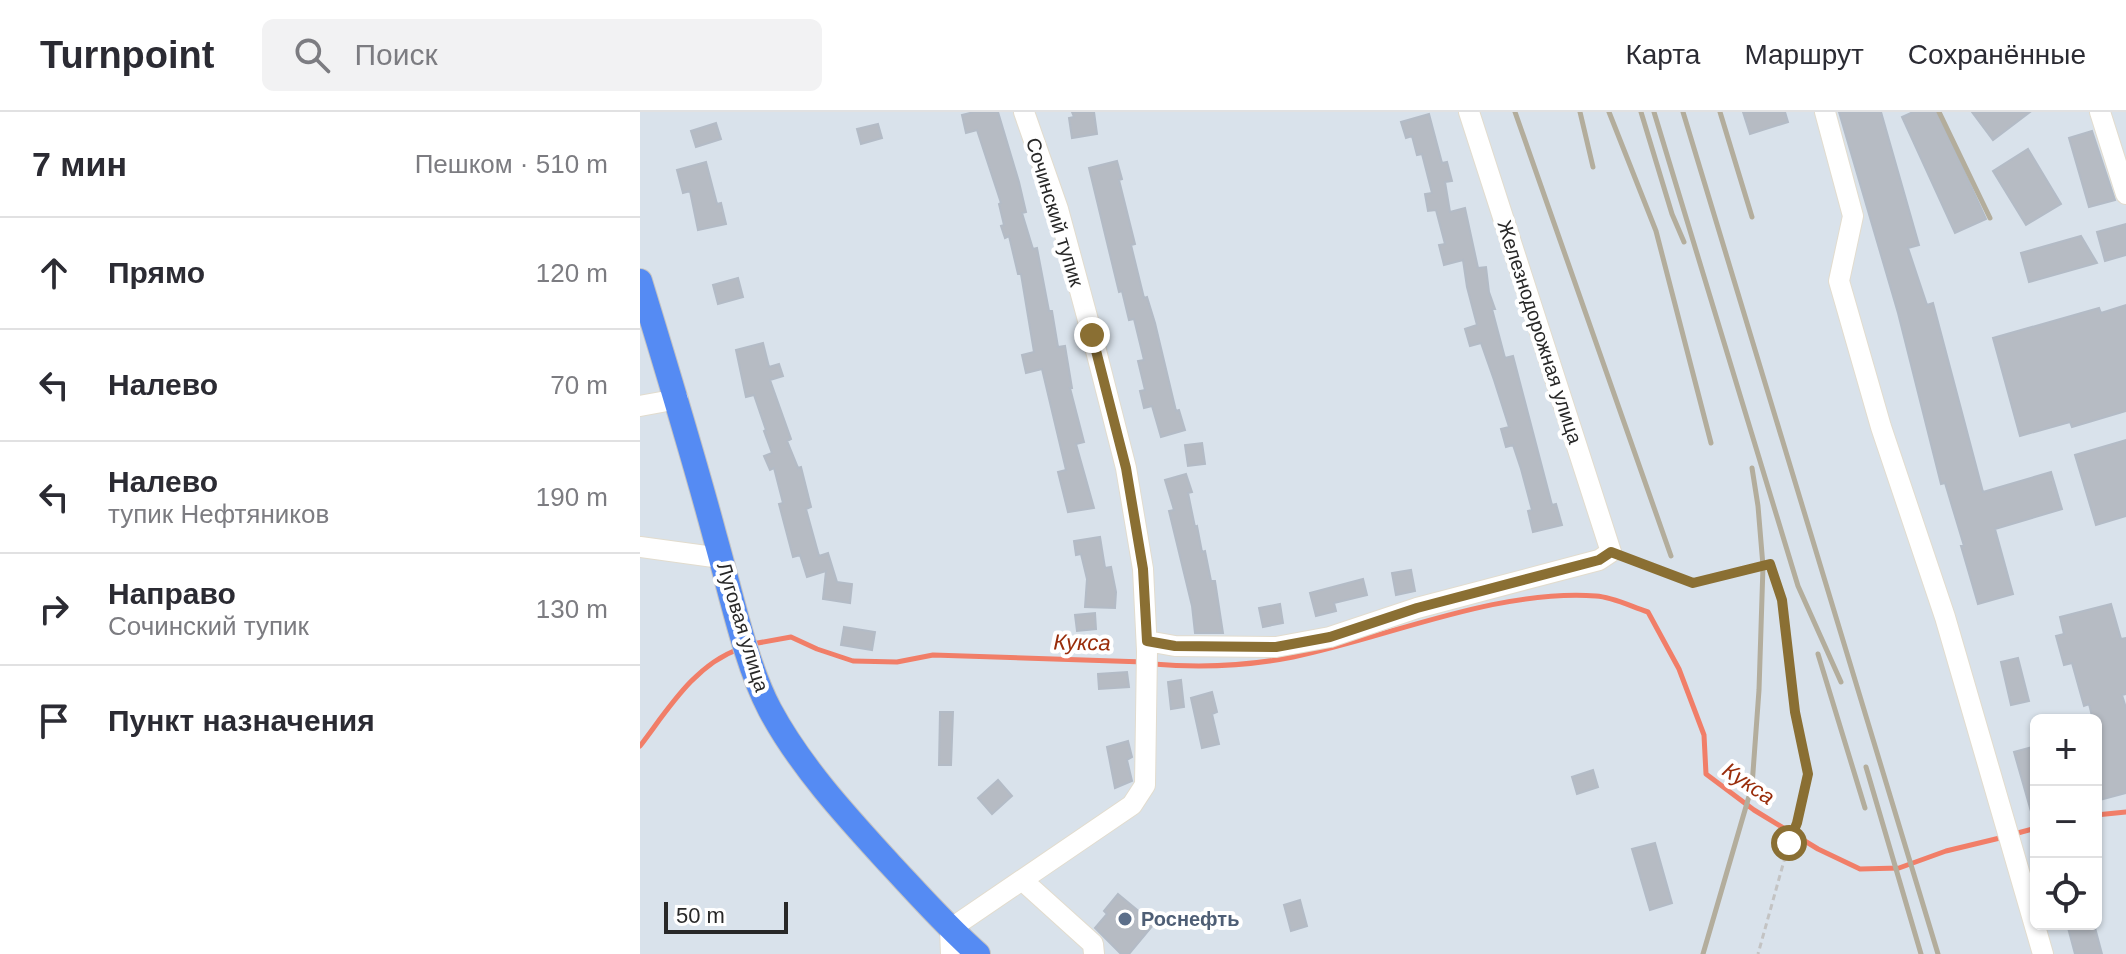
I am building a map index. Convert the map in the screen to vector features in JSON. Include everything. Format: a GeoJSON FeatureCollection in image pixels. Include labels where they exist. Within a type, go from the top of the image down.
{"type":"FeatureCollection","features":[{"type":"Feature","properties":{"kind":"main road","name":"Луговая улица"},"geometry":{"type":"LineString","coordinates":[[640,281],[678,399],[742,632],[770,710],[797,754],[852,822],[950,929],[978,954]]}},
{"type":"Feature","properties":{"kind":"street","name":"Сочинский тупик"},"geometry":{"type":"LineString","coordinates":[[1022,880],[1132,805],[1145,785],[1147,654],[1143,569],[1126,468],[1058,209],[1024,112]]}},
{"type":"Feature","properties":{"kind":"street","name":"Железнодорожная улица"},"geometry":{"type":"LineString","coordinates":[[1469,112],[1611,552]]}},
{"type":"Feature","properties":{"kind":"street"},"geometry":{"type":"LineString","coordinates":[[1825,112],[1853,216],[1839,281],[1881,427],[1945,617],[2043,954]]}},
{"type":"Feature","properties":{"kind":"street"},"geometry":{"type":"LineString","coordinates":[[2100,112],[2126,194]]}},
{"type":"Feature","properties":{"kind":"street"},"geometry":{"type":"LineString","coordinates":[[640,406],[678,399]]}},
{"type":"Feature","properties":{"kind":"street"},"geometry":{"type":"LineString","coordinates":[[640,547],[721,558]]}},
{"type":"Feature","properties":{"kind":"street"},"geometry":{"type":"LineString","coordinates":[[1147,654],[1175,646],[1276,647],[1330,637],[1417,608],[1599,560],[1611,552]]}},
{"type":"Feature","properties":{"kind":"street"},"geometry":{"type":"LineString","coordinates":[[951,954],[950,929],[1022,880],[1093,944],[1094,954]]}},
{"type":"Feature","properties":{"kind":"path"},"geometry":{"type":"LineString","coordinates":[[1611,552],[1693,583],[1770,564],[1782,600],[1795,712],[1808,774],[1797,823],[1758,954]]}},
{"type":"Feature","properties":{"kind":"building"},"geometry":{"type":"Polygon","coordinates":[[[998,112],[1019,182],[1026,212],[1022,213],[1033,249],[1037,248],[1058,347],[1065,346],[1070,388],[1084,442],[1076,444],[1094,508],[1068,512],[1058,472],[1066,470],[1042,369],[1026,373],[1022,355],[1034,352],[1021,274],[1018,274],[1009,236],[1005,238],[1001,226],[1004,225],[1001,203],[977,130],[966,133],[962,115],[998,112]]]}},
{"type":"Feature","properties":{"kind":"building"},"geometry":{"type":"Polygon","coordinates":[[[1072,112],[1094,112],[1097,134],[1072,138],[1069,118],[1074,117],[1072,112]]]}},
{"type":"Feature","properties":{"kind":"building"},"geometry":{"type":"Polygon","coordinates":[[[1743,112],[1785,112],[1788,122],[1750,134],[1743,112]]]}},
{"type":"Feature","properties":{"kind":"building"},"geometry":{"type":"Polygon","coordinates":[[[1839,112],[1881,112],[1919,245],[1908,248],[1927,305],[1933,303],[1983,492],[2051,472],[2062,509],[1995,529],[2013,594],[1978,604],[1945,483],[1941,484],[1898,313],[1839,112]]]}},
{"type":"Feature","properties":{"kind":"building"},"geometry":{"type":"Polygon","coordinates":[[[1913,112],[1937,112],[1986,219],[1955,233],[1902,117],[1913,112]]]}},
{"type":"Feature","properties":{"kind":"building"},"geometry":{"type":"Polygon","coordinates":[[[1972,112],[2030,112],[1993,140],[1972,112]]]}},
{"type":"Feature","properties":{"kind":"building"},"geometry":{"type":"Polygon","coordinates":[[[1429,114],[1442,163],[1447,162],[1452,181],[1445,182],[1450,212],[1465,208],[1478,268],[1486,267],[1495,309],[1492,309],[1505,358],[1513,356],[1552,505],[1556,504],[1562,525],[1533,532],[1528,511],[1532,510],[1521,469],[1513,445],[1506,447],[1501,429],[1509,427],[1494,380],[1481,343],[1470,346],[1465,329],[1477,325],[1463,260],[1444,265],[1439,245],[1445,244],[1436,210],[1428,211],[1425,194],[1432,193],[1422,154],[1417,155],[1412,136],[1406,138],[1401,122],[1429,114]]]}},
{"type":"Feature","properties":{"kind":"building"},"geometry":{"type":"Polygon","coordinates":[[[716,123],[721,139],[696,147],[691,131],[716,123]]]}},
{"type":"Feature","properties":{"kind":"building"},"geometry":{"type":"Polygon","coordinates":[[[878,124],[882,138],[861,144],[857,129],[878,124]]]}},
{"type":"Feature","properties":{"kind":"building"},"geometry":{"type":"Polygon","coordinates":[[[2092,131],[2115,200],[2089,207],[2069,138],[2092,131]]]}},
{"type":"Feature","properties":{"kind":"building"},"geometry":{"type":"Polygon","coordinates":[[[2028,149],[2061,204],[2026,225],[1993,171],[2028,149]]]}},
{"type":"Feature","properties":{"kind":"building"},"geometry":{"type":"Polygon","coordinates":[[[1117,161],[1135,244],[1131,245],[1144,298],[1147,297],[1176,411],[1179,410],[1185,430],[1161,437],[1152,406],[1144,408],[1140,391],[1145,390],[1138,361],[1144,360],[1134,319],[1129,320],[1122,291],[1119,292],[1089,168],[1117,161]]]}},
{"type":"Feature","properties":{"kind":"building"},"geometry":{"type":"Polygon","coordinates":[[[706,162],[717,204],[721,203],[726,224],[698,230],[690,191],[683,193],[677,170],[706,162]]]}},
{"type":"Feature","properties":{"kind":"building"},"geometry":{"type":"Polygon","coordinates":[[[2126,224],[2126,255],[2105,261],[2097,232],[2126,224]]]}},
{"type":"Feature","properties":{"kind":"building"},"geometry":{"type":"Polygon","coordinates":[[[2081,236],[2097,263],[2029,282],[2021,253],[2081,236]]]}},
{"type":"Feature","properties":{"kind":"building"},"geometry":{"type":"Polygon","coordinates":[[[738,278],[743,297],[718,304],[713,285],[738,278]]]}},
{"type":"Feature","properties":{"kind":"building"},"geometry":{"type":"Polygon","coordinates":[[[2126,305],[2126,411],[2072,427],[2070,422],[2020,436],[1993,338],[2099,308],[2101,313],[2126,305]]]}},
{"type":"Feature","properties":{"kind":"building"},"geometry":{"type":"Polygon","coordinates":[[[763,343],[769,367],[779,364],[783,376],[770,380],[791,439],[787,441],[798,468],[801,467],[811,507],[806,509],[819,556],[828,553],[837,582],[852,584],[850,603],[823,599],[826,571],[807,577],[800,555],[793,557],[779,504],[783,503],[774,468],[770,470],[764,456],[772,453],[766,430],[754,395],[746,397],[736,350],[763,343]]]}},
{"type":"Feature","properties":{"kind":"building"},"geometry":{"type":"Polygon","coordinates":[[[2126,440],[2126,516],[2096,525],[2075,455],[2126,440]]]}},
{"type":"Feature","properties":{"kind":"building"},"geometry":{"type":"Polygon","coordinates":[[[1202,443],[1205,464],[1188,466],[1185,445],[1202,443]]]}},
{"type":"Feature","properties":{"kind":"building"},"geometry":{"type":"Polygon","coordinates":[[[1186,474],[1192,492],[1188,493],[1195,527],[1202,552],[1205,551],[1211,581],[1215,581],[1223,633],[1195,633],[1192,606],[1169,511],[1174,510],[1165,480],[1186,474]]]}},
{"type":"Feature","properties":{"kind":"building"},"geometry":{"type":"Polygon","coordinates":[[[1100,537],[1105,568],[1111,567],[1116,592],[1115,608],[1085,607],[1087,579],[1081,554],[1076,555],[1074,541],[1100,537]]]}},
{"type":"Feature","properties":{"kind":"building"},"geometry":{"type":"Polygon","coordinates":[[[1411,570],[1415,591],[1396,595],[1392,573],[1411,570]]]}},
{"type":"Feature","properties":{"kind":"building"},"geometry":{"type":"Polygon","coordinates":[[[1363,579],[1367,595],[1334,603],[1336,611],[1316,616],[1310,593],[1363,579]]]}},
{"type":"Feature","properties":{"kind":"building"},"geometry":{"type":"Polygon","coordinates":[[[1280,604],[1283,623],[1263,627],[1259,608],[1280,604]]]}},
{"type":"Feature","properties":{"kind":"building"},"geometry":{"type":"Polygon","coordinates":[[[2111,604],[2121,639],[2126,638],[2126,694],[2122,695],[2126,708],[2126,793],[2102,799],[2102,714],[2092,714],[2089,704],[2084,706],[2072,663],[2064,665],[2056,636],[2064,634],[2060,617],[2111,604]]]}},
{"type":"Feature","properties":{"kind":"building"},"geometry":{"type":"Polygon","coordinates":[[[1095,613],[1096,629],[1077,631],[1075,615],[1095,613]]]}},
{"type":"Feature","properties":{"kind":"building"},"geometry":{"type":"Polygon","coordinates":[[[844,627],[875,632],[872,650],[841,645],[844,627]]]}},
{"type":"Feature","properties":{"kind":"building"},"geometry":{"type":"Polygon","coordinates":[[[2018,658],[2029,701],[2011,705],[2001,662],[2018,658]]]}},
{"type":"Feature","properties":{"kind":"building"},"geometry":{"type":"Polygon","coordinates":[[[1127,672],[1129,687],[1099,689],[1098,674],[1127,672]]]}},
{"type":"Feature","properties":{"kind":"building"},"geometry":{"type":"Polygon","coordinates":[[[1181,680],[1184,707],[1171,709],[1168,682],[1181,680]]]}},
{"type":"Feature","properties":{"kind":"building"},"geometry":{"type":"Polygon","coordinates":[[[1212,692],[1217,712],[1212,714],[1219,744],[1202,748],[1191,698],[1212,692]]]}},
{"type":"Feature","properties":{"kind":"building"},"geometry":{"type":"Polygon","coordinates":[[[940,712],[953,712],[951,765],[939,765],[940,712]]]}},
{"type":"Feature","properties":{"kind":"building"},"geometry":{"type":"Polygon","coordinates":[[[1128,741],[1132,757],[1127,760],[1132,781],[1115,788],[1107,747],[1128,741]]]}},
{"type":"Feature","properties":{"kind":"building"},"geometry":{"type":"Polygon","coordinates":[[[2030,748],[2030,808],[2014,752],[2030,748]]]}},
{"type":"Feature","properties":{"kind":"building"},"geometry":{"type":"Polygon","coordinates":[[[1593,770],[1598,787],[1577,794],[1572,777],[1593,770]]]}},
{"type":"Feature","properties":{"kind":"building"},"geometry":{"type":"Polygon","coordinates":[[[998,780],[1012,796],[992,814],[978,798],[998,780]]]}},
{"type":"Feature","properties":{"kind":"building"},"geometry":{"type":"Polygon","coordinates":[[[1655,843],[1672,903],[1650,910],[1632,849],[1655,843]]]}},
{"type":"Feature","properties":{"kind":"building","name":"Роснефть"},"geometry":{"type":"Polygon","coordinates":[[[1118,894],[1154,924],[1129,954],[1121,954],[1095,928],[1118,894]]]}},
{"type":"Feature","properties":{"kind":"building"},"geometry":{"type":"Polygon","coordinates":[[[1300,900],[1307,926],[1291,931],[1284,905],[1300,900]]]}},
{"type":"Feature","properties":{"kind":"building"},"geometry":{"type":"Polygon","coordinates":[[[2069,930],[2096,930],[2102,954],[2075,954],[2069,930]]]}},
{"type":"Feature","properties":{"kind":"waterway","name":"Кукса"},"geometry":{"type":"LineString","coordinates":[[1153,664],[1223,665],[1276,660],[1481,607],[1558,596],[1602,597],[1648,612],[1679,669],[1704,735],[1706,774],[1754,810],[1818,849],[1860,869],[1899,868],[1946,851],[2004,837]]}},
{"type":"Feature","properties":{"kind":"waterway","name":"Кукса"},"geometry":{"type":"LineString","coordinates":[[752,644],[791,637],[853,661],[897,662],[933,655],[1144,662]]}},
{"type":"Feature","properties":{"kind":"waterway","name":"Кукса"},"geometry":{"type":"LineString","coordinates":[[640,746],[695,677],[723,656],[739,649]]}},
{"type":"Feature","properties":{"kind":"waterway","name":"Кукса"},"geometry":{"type":"LineString","coordinates":[[2102,814],[2126,812]]}},
{"type":"Feature","properties":{"kind":"waterway","name":"Кукса"},"geometry":{"type":"LineString","coordinates":[[2014,834],[2030,830]]}},
{"type":"Feature","properties":{"kind":"railway"},"geometry":{"type":"LineString","coordinates":[[1515,112],[1671,556]]}},
{"type":"Feature","properties":{"kind":"railway"},"geometry":{"type":"LineString","coordinates":[[1580,112],[1593,167]]}},
{"type":"Feature","properties":{"kind":"railway"},"geometry":{"type":"LineString","coordinates":[[1609,112],[1656,231],[1711,443]]}},
{"type":"Feature","properties":{"kind":"railway"},"geometry":{"type":"LineString","coordinates":[[1641,112],[1672,214],[1684,242]]}},
{"type":"Feature","properties":{"kind":"railway"},"geometry":{"type":"LineString","coordinates":[[1654,112],[1798,586],[1841,682]]}},
{"type":"Feature","properties":{"kind":"railway"},"geometry":{"type":"LineString","coordinates":[[1683,112],[1938,954]]}},
{"type":"Feature","properties":{"kind":"railway"},"geometry":{"type":"LineString","coordinates":[[1720,112],[1752,217]]}},
{"type":"Feature","properties":{"kind":"railway"},"geometry":{"type":"LineString","coordinates":[[1939,112],[1990,218]]}},
{"type":"Feature","properties":{"kind":"railway"},"geometry":{"type":"LineString","coordinates":[[1703,954],[1752,786],[1763,566],[1752,468]]}},
{"type":"Feature","properties":{"kind":"railway"},"geometry":{"type":"LineString","coordinates":[[1818,654],[1865,808]]}},
{"type":"Feature","properties":{"kind":"railway"},"geometry":{"type":"LineString","coordinates":[[1866,767],[1921,954]]}},
{"type":"Feature","properties":{"kind":"place","name":"Роснефть"},"geometry":{"type":"Point","coordinates":[1125,919]}},
{"type":"Feature","properties":{"kind":"route"},"geometry":{"type":"LineString","coordinates":[[1092,335],[1126,468],[1143,569],[1147,641],[1175,646],[1276,647],[1330,637],[1417,608],[1599,560],[1611,552],[1693,583],[1770,564],[1782,600],[1795,712],[1808,774],[1797,823],[1789,843]]}}]}
